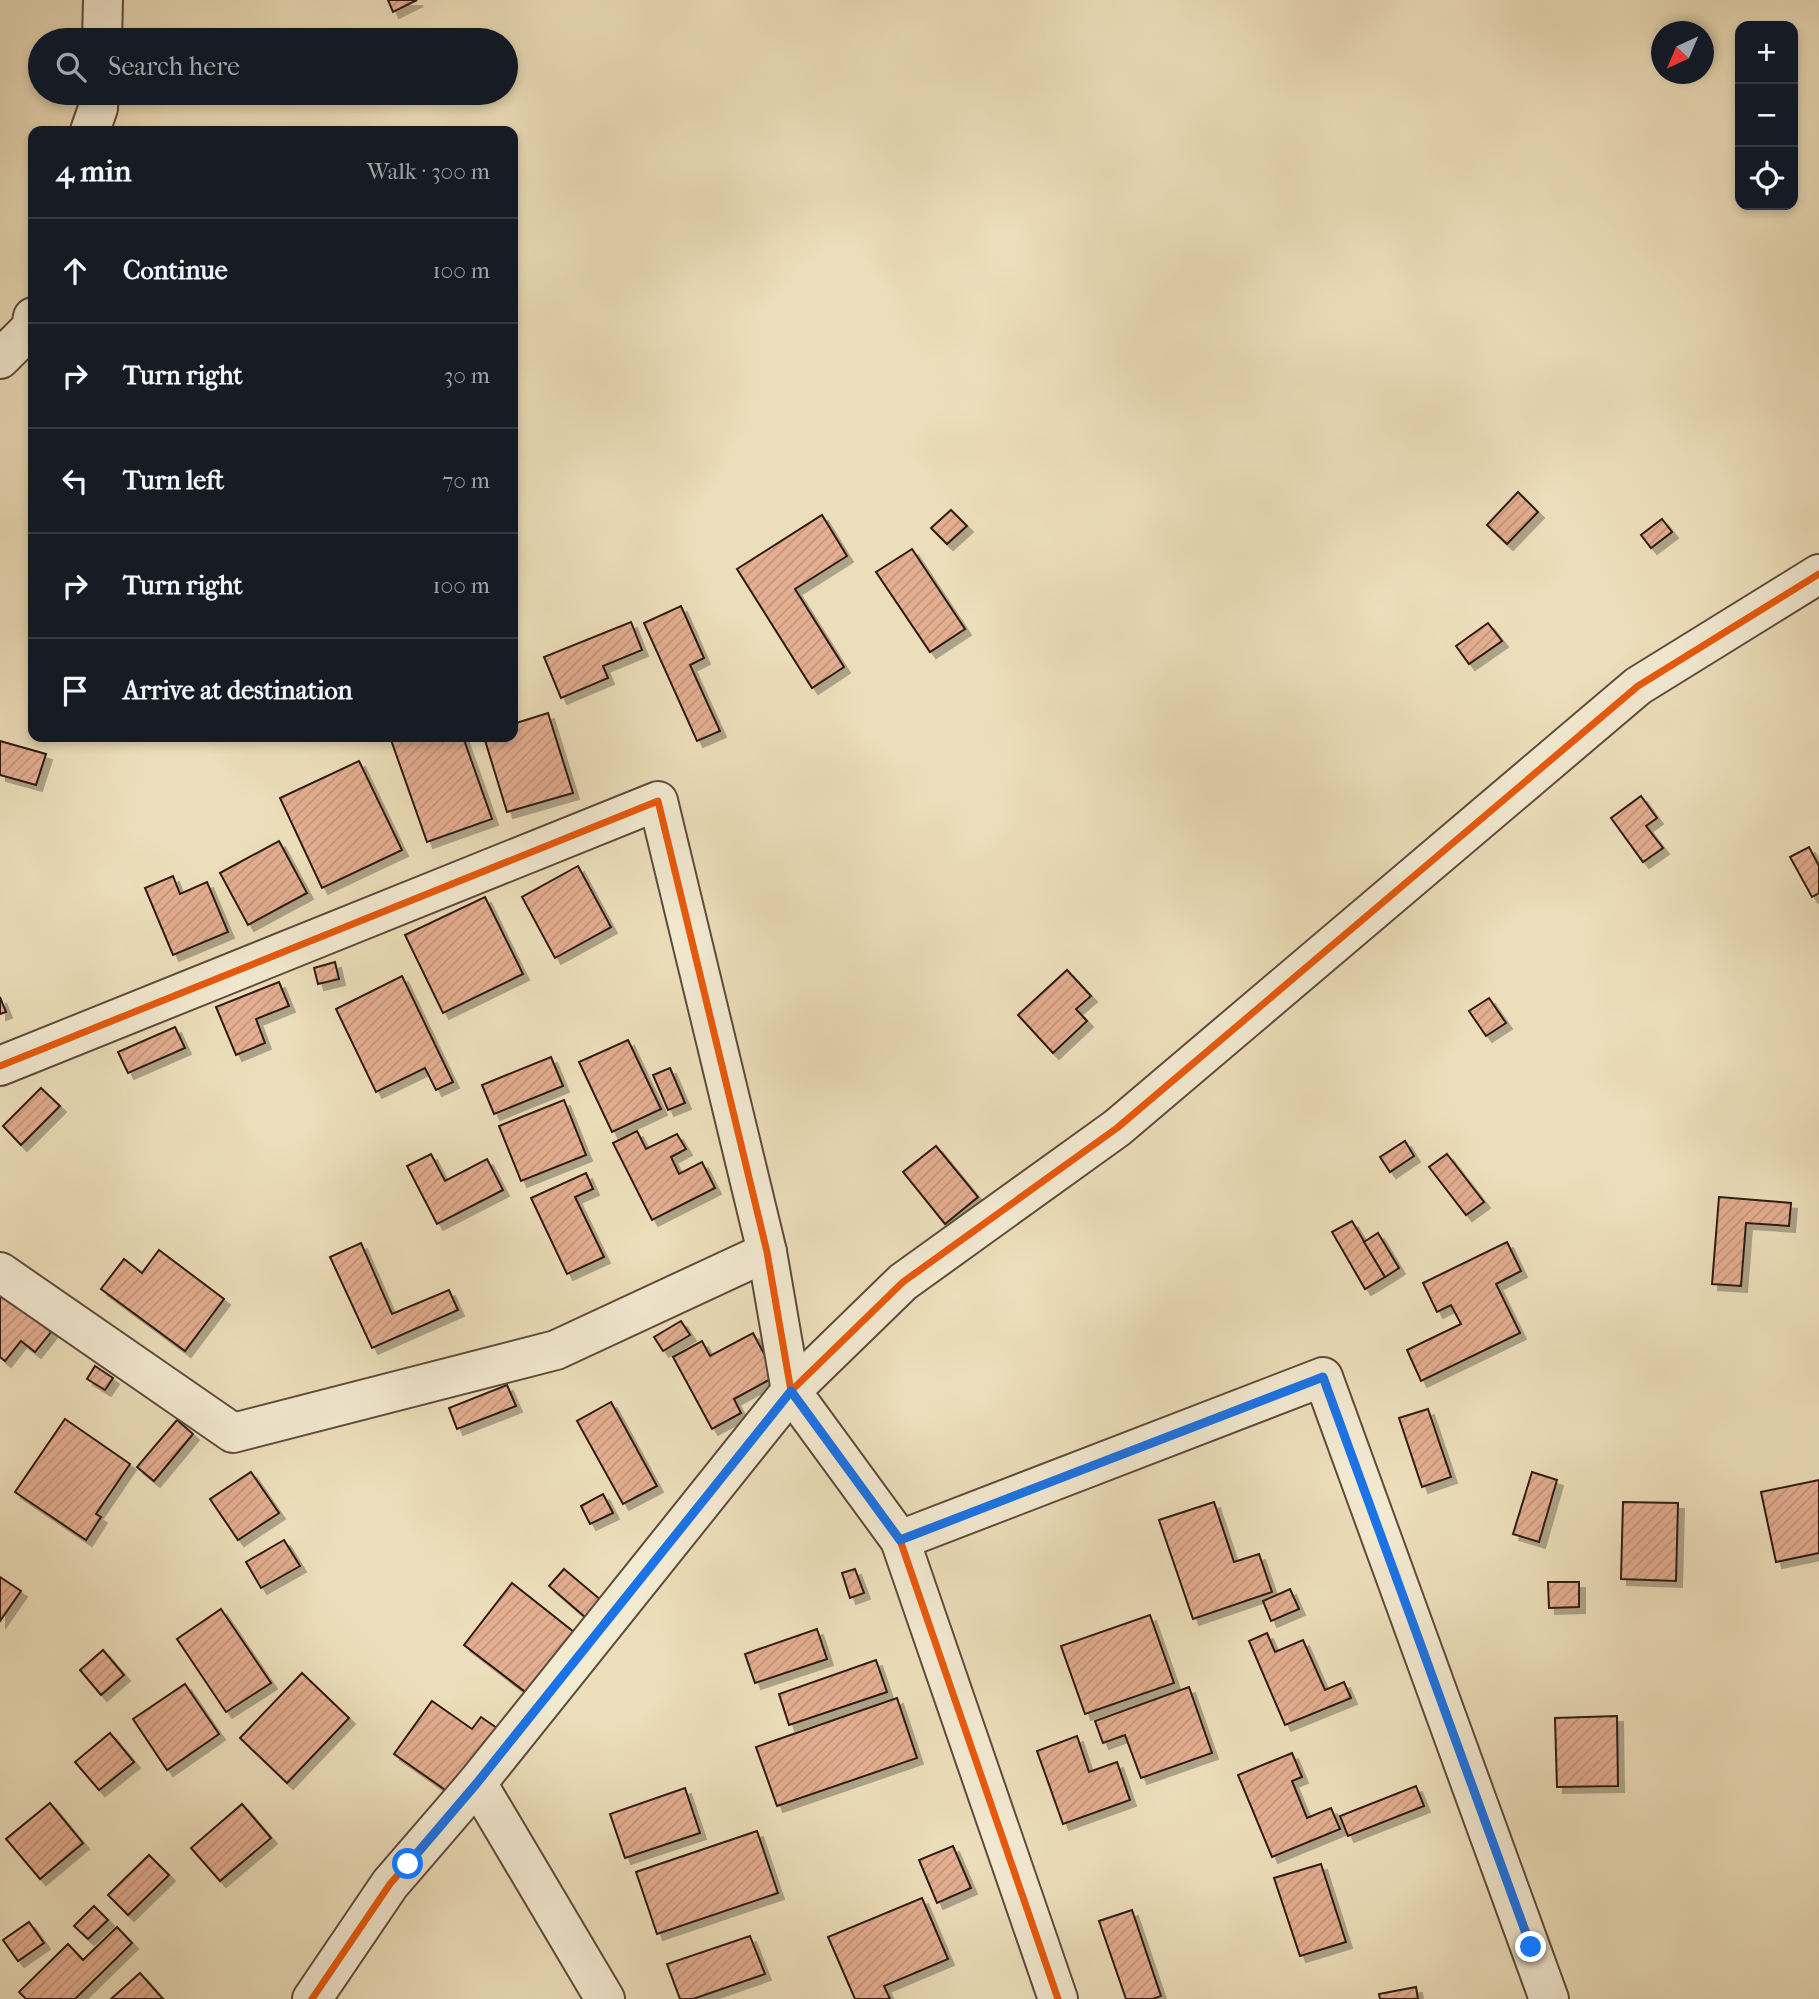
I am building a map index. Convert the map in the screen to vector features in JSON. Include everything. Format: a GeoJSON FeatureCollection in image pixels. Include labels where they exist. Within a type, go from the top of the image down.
{"type":"FeatureCollection","features":[{"type":"Feature","properties":{"kind":"street"},"geometry":{"type":"LineString","coordinates":[[102,28],[103,0]]}},
{"type":"Feature","properties":{"kind":"street"},"geometry":{"type":"LineString","coordinates":[[92,126],[98,105]]}},
{"type":"Feature","properties":{"kind":"street"},"geometry":{"type":"LineString","coordinates":[[0,359],[28,331]]}},
{"type":"Feature","properties":{"kind":"street"},"geometry":{"type":"LineString","coordinates":[[312,1999],[390,1884],[477,1783],[791,1391],[904,1282],[1117,1128],[1638,686],[1819,574]]}},
{"type":"Feature","properties":{"kind":"street"},"geometry":{"type":"LineString","coordinates":[[0,1066],[658,801],[767,1252],[791,1391],[900,1540],[1058,1999]]}},
{"type":"Feature","properties":{"kind":"street"},"geometry":{"type":"LineString","coordinates":[[0,1272],[233,1433],[556,1350],[767,1252]]}},
{"type":"Feature","properties":{"kind":"street"},"geometry":{"type":"LineString","coordinates":[[900,1540],[1323,1377],[1549,1999]]}},
{"type":"Feature","properties":{"kind":"street"},"geometry":{"type":"LineString","coordinates":[[477,1783],[605,1999]]}},
{"type":"Feature","properties":{"kind":"building"},"geometry":{"type":"Polygon","coordinates":[[[388,0],[417,0],[393,12],[388,0]]]}},
{"type":"Feature","properties":{"kind":"building"},"geometry":{"type":"Polygon","coordinates":[[[1518,492],[1538,512],[1507,544],[1487,525],[1518,492]]]}},
{"type":"Feature","properties":{"kind":"building"},"geometry":{"type":"Polygon","coordinates":[[[951,510],[967,526],[947,544],[931,528],[951,510]]]}},
{"type":"Feature","properties":{"kind":"building"},"geometry":{"type":"Polygon","coordinates":[[[822,515],[847,556],[795,589],[844,667],[812,688],[737,569],[822,515]]]}},
{"type":"Feature","properties":{"kind":"building"},"geometry":{"type":"Polygon","coordinates":[[[1662,519],[1672,532],[1651,548],[1641,535],[1662,519]]]}},
{"type":"Feature","properties":{"kind":"building"},"geometry":{"type":"Polygon","coordinates":[[[912,549],[965,629],[930,652],[876,572],[912,549]]]}},
{"type":"Feature","properties":{"kind":"building"},"geometry":{"type":"Polygon","coordinates":[[[681,606],[704,658],[690,665],[720,731],[697,741],[644,623],[681,606]]]}},
{"type":"Feature","properties":{"kind":"building"},"geometry":{"type":"Polygon","coordinates":[[[631,622],[642,650],[603,666],[608,678],[561,698],[544,657],[631,622]]]}},
{"type":"Feature","properties":{"kind":"building"},"geometry":{"type":"Polygon","coordinates":[[[1488,623],[1502,641],[1469,664],[1456,646],[1488,623]]]}},
{"type":"Feature","properties":{"kind":"building"},"geometry":{"type":"Polygon","coordinates":[[[548,713],[573,793],[507,812],[486,742],[518,742],[518,722],[548,713]]]}},
{"type":"Feature","properties":{"kind":"building"},"geometry":{"type":"Polygon","coordinates":[[[0,741],[46,754],[36,785],[0,775],[0,741]]]}},
{"type":"Feature","properties":{"kind":"building"},"geometry":{"type":"Polygon","coordinates":[[[392,742],[465,742],[492,819],[427,842],[392,742]]]}},
{"type":"Feature","properties":{"kind":"building"},"geometry":{"type":"Polygon","coordinates":[[[359,761],[402,850],[322,888],[280,798],[359,761]]]}},
{"type":"Feature","properties":{"kind":"building"},"geometry":{"type":"Polygon","coordinates":[[[1641,796],[1657,818],[1646,826],[1663,848],[1643,862],[1611,818],[1641,796]]]}},
{"type":"Feature","properties":{"kind":"building"},"geometry":{"type":"Polygon","coordinates":[[[279,841],[307,893],[248,925],[220,873],[279,841]]]}},
{"type":"Feature","properties":{"kind":"building"},"geometry":{"type":"Polygon","coordinates":[[[1809,847],[1819,866],[1819,893],[1812,897],[1790,857],[1809,847]]]}},
{"type":"Feature","properties":{"kind":"building"},"geometry":{"type":"Polygon","coordinates":[[[578,866],[611,927],[555,958],[522,897],[578,866]]]}},
{"type":"Feature","properties":{"kind":"building"},"geometry":{"type":"Polygon","coordinates":[[[173,876],[180,894],[207,882],[228,932],[173,955],[145,888],[173,876]]]}},
{"type":"Feature","properties":{"kind":"building"},"geometry":{"type":"Polygon","coordinates":[[[485,897],[523,974],[443,1013],[405,935],[485,897]]]}},
{"type":"Feature","properties":{"kind":"building"},"geometry":{"type":"Polygon","coordinates":[[[335,962],[339,979],[318,984],[314,968],[335,962]]]}},
{"type":"Feature","properties":{"kind":"building"},"geometry":{"type":"Polygon","coordinates":[[[1067,970],[1091,996],[1076,1009],[1087,1021],[1053,1053],[1018,1015],[1067,970]]]}},
{"type":"Feature","properties":{"kind":"building"},"geometry":{"type":"Polygon","coordinates":[[[402,976],[453,1082],[436,1090],[425,1068],[376,1092],[336,1009],[402,976]]]}},
{"type":"Feature","properties":{"kind":"building"},"geometry":{"type":"Polygon","coordinates":[[[279,982],[289,1006],[256,1019],[265,1043],[236,1055],[216,1007],[279,982]]]}},
{"type":"Feature","properties":{"kind":"building"},"geometry":{"type":"Polygon","coordinates":[[[0,997],[6,1012],[0,1014],[0,997]]]}},
{"type":"Feature","properties":{"kind":"building"},"geometry":{"type":"Polygon","coordinates":[[[1489,998],[1506,1023],[1486,1036],[1469,1011],[1489,998]]]}},
{"type":"Feature","properties":{"kind":"building"},"geometry":{"type":"Polygon","coordinates":[[[175,1027],[185,1048],[128,1073],[118,1052],[175,1027]]]}},
{"type":"Feature","properties":{"kind":"building"},"geometry":{"type":"Polygon","coordinates":[[[628,1040],[661,1109],[612,1132],[579,1062],[628,1040]]]}},
{"type":"Feature","properties":{"kind":"building"},"geometry":{"type":"Polygon","coordinates":[[[551,1057],[563,1086],[494,1114],[482,1085],[551,1057]]]}},
{"type":"Feature","properties":{"kind":"building"},"geometry":{"type":"Polygon","coordinates":[[[670,1068],[685,1103],[668,1110],[653,1075],[670,1068]]]}},
{"type":"Feature","properties":{"kind":"building"},"geometry":{"type":"Polygon","coordinates":[[[41,1088],[60,1106],[21,1145],[3,1126],[41,1088]]]}},
{"type":"Feature","properties":{"kind":"building"},"geometry":{"type":"Polygon","coordinates":[[[564,1100],[586,1155],[521,1181],[499,1126],[564,1100]]]}},
{"type":"Feature","properties":{"kind":"building"},"geometry":{"type":"Polygon","coordinates":[[[637,1131],[646,1149],[677,1134],[686,1149],[671,1157],[679,1174],[702,1162],[715,1188],[652,1220],[613,1143],[637,1131]]]}},
{"type":"Feature","properties":{"kind":"building"},"geometry":{"type":"Polygon","coordinates":[[[1405,1141],[1414,1156],[1390,1172],[1380,1157],[1405,1141]]]}},
{"type":"Feature","properties":{"kind":"building"},"geometry":{"type":"Polygon","coordinates":[[[936,1146],[978,1197],[945,1224],[903,1172],[936,1146]]]}},
{"type":"Feature","properties":{"kind":"building"},"geometry":{"type":"Polygon","coordinates":[[[431,1154],[445,1181],[487,1159],[503,1190],[437,1224],[407,1166],[431,1154]]]}},
{"type":"Feature","properties":{"kind":"building"},"geometry":{"type":"Polygon","coordinates":[[[1447,1154],[1484,1202],[1466,1215],[1429,1167],[1447,1154]]]}},
{"type":"Feature","properties":{"kind":"building"},"geometry":{"type":"Polygon","coordinates":[[[586,1173],[593,1189],[575,1197],[604,1257],[567,1274],[531,1198],[586,1173]]]}},
{"type":"Feature","properties":{"kind":"building"},"geometry":{"type":"Polygon","coordinates":[[[1719,1197],[1791,1203],[1789,1226],[1746,1223],[1741,1286],[1712,1284],[1719,1197]]]}},
{"type":"Feature","properties":{"kind":"building"},"geometry":{"type":"Polygon","coordinates":[[[1352,1221],[1385,1277],[1365,1289],[1332,1232],[1352,1221]]]}},
{"type":"Feature","properties":{"kind":"building"},"geometry":{"type":"Polygon","coordinates":[[[1378,1233],[1399,1268],[1385,1277],[1364,1242],[1378,1233]]]}},
{"type":"Feature","properties":{"kind":"building"},"geometry":{"type":"Polygon","coordinates":[[[1507,1242],[1521,1271],[1496,1284],[1520,1333],[1421,1381],[1407,1350],[1461,1324],[1451,1305],[1437,1312],[1423,1283],[1507,1242]]]}},
{"type":"Feature","properties":{"kind":"building"},"geometry":{"type":"Polygon","coordinates":[[[361,1243],[392,1314],[449,1290],[458,1310],[372,1348],[330,1257],[361,1243]]]}},
{"type":"Feature","properties":{"kind":"building"},"geometry":{"type":"Polygon","coordinates":[[[159,1250],[224,1299],[185,1351],[101,1289],[124,1259],[142,1273],[159,1250]]]}},
{"type":"Feature","properties":{"kind":"building"},"geometry":{"type":"Polygon","coordinates":[[[0,1291],[51,1332],[35,1352],[21,1341],[5,1361],[0,1357],[0,1291]]]}},
{"type":"Feature","properties":{"kind":"building"},"geometry":{"type":"Polygon","coordinates":[[[681,1321],[690,1335],[663,1351],[654,1337],[681,1321]]]}},
{"type":"Feature","properties":{"kind":"building"},"geometry":{"type":"Polygon","coordinates":[[[753,1333],[776,1376],[734,1399],[741,1413],[712,1429],[673,1357],[702,1341],[710,1356],[753,1333]]]}},
{"type":"Feature","properties":{"kind":"building"},"geometry":{"type":"Polygon","coordinates":[[[95,1366],[113,1378],[105,1390],[87,1379],[95,1366]]]}},
{"type":"Feature","properties":{"kind":"building"},"geometry":{"type":"Polygon","coordinates":[[[507,1385],[516,1406],[457,1429],[449,1408],[507,1385]]]}},
{"type":"Feature","properties":{"kind":"building"},"geometry":{"type":"Polygon","coordinates":[[[611,1402],[657,1486],[623,1504],[577,1421],[611,1402]]]}},
{"type":"Feature","properties":{"kind":"building"},"geometry":{"type":"Polygon","coordinates":[[[1428,1409],[1451,1477],[1422,1487],[1399,1418],[1428,1409]]]}},
{"type":"Feature","properties":{"kind":"building"},"geometry":{"type":"Polygon","coordinates":[[[65,1419],[130,1464],[96,1514],[101,1517],[86,1540],[15,1492],[65,1419]]]}},
{"type":"Feature","properties":{"kind":"building"},"geometry":{"type":"Polygon","coordinates":[[[177,1420],[193,1434],[154,1481],[137,1467],[177,1420]]]}},
{"type":"Feature","properties":{"kind":"building"},"geometry":{"type":"Polygon","coordinates":[[[251,1472],[279,1513],[238,1540],[210,1499],[251,1472]]]}},
{"type":"Feature","properties":{"kind":"building"},"geometry":{"type":"Polygon","coordinates":[[[1532,1472],[1557,1480],[1539,1542],[1513,1534],[1532,1472]]]}},
{"type":"Feature","properties":{"kind":"building"},"geometry":{"type":"Polygon","coordinates":[[[1819,1480],[1819,1553],[1776,1562],[1761,1492],[1819,1480]]]}},
{"type":"Feature","properties":{"kind":"building"},"geometry":{"type":"Polygon","coordinates":[[[603,1494],[613,1513],[590,1524],[581,1506],[603,1494]]]}},
{"type":"Feature","properties":{"kind":"building"},"geometry":{"type":"Polygon","coordinates":[[[1214,1502],[1234,1562],[1259,1554],[1272,1592],[1193,1619],[1159,1520],[1214,1502]]]}},
{"type":"Feature","properties":{"kind":"building"},"geometry":{"type":"Polygon","coordinates":[[[1623,1502],[1678,1503],[1676,1581],[1621,1579],[1623,1502]]]}},
{"type":"Feature","properties":{"kind":"building"},"geometry":{"type":"Polygon","coordinates":[[[284,1540],[300,1566],[261,1588],[246,1562],[284,1540]]]}},
{"type":"Feature","properties":{"kind":"building"},"geometry":{"type":"Polygon","coordinates":[[[564,1569],[608,1606],[593,1624],[549,1586],[564,1569]]]}},
{"type":"Feature","properties":{"kind":"building"},"geometry":{"type":"Polygon","coordinates":[[[855,1569],[864,1593],[850,1598],[842,1573],[855,1569]]]}},
{"type":"Feature","properties":{"kind":"building"},"geometry":{"type":"Polygon","coordinates":[[[0,1577],[21,1591],[0,1621],[0,1577]]]}},
{"type":"Feature","properties":{"kind":"building"},"geometry":{"type":"Polygon","coordinates":[[[1548,1582],[1579,1582],[1579,1607],[1549,1608],[1548,1582]]]}},
{"type":"Feature","properties":{"kind":"building"},"geometry":{"type":"Polygon","coordinates":[[[512,1583],[584,1640],[537,1701],[464,1645],[512,1583]]]}},
{"type":"Feature","properties":{"kind":"building"},"geometry":{"type":"Polygon","coordinates":[[[1290,1589],[1299,1609],[1271,1621],[1263,1601],[1290,1589]]]}},
{"type":"Feature","properties":{"kind":"building"},"geometry":{"type":"Polygon","coordinates":[[[221,1609],[271,1683],[226,1712],[177,1639],[221,1609]]]}},
{"type":"Feature","properties":{"kind":"building"},"geometry":{"type":"Polygon","coordinates":[[[1150,1615],[1174,1683],[1085,1714],[1061,1646],[1150,1615]]]}},
{"type":"Feature","properties":{"kind":"building"},"geometry":{"type":"Polygon","coordinates":[[[817,1629],[827,1659],[755,1683],[745,1654],[817,1629]]]}},
{"type":"Feature","properties":{"kind":"building"},"geometry":{"type":"Polygon","coordinates":[[[1267,1633],[1275,1652],[1303,1640],[1325,1690],[1344,1682],[1351,1698],[1285,1725],[1249,1641],[1267,1633]]]}},
{"type":"Feature","properties":{"kind":"building"},"geometry":{"type":"Polygon","coordinates":[[[103,1650],[124,1675],[101,1695],[80,1670],[103,1650]]]}},
{"type":"Feature","properties":{"kind":"building"},"geometry":{"type":"Polygon","coordinates":[[[876,1660],[887,1692],[789,1725],[779,1694],[876,1660]]]}},
{"type":"Feature","properties":{"kind":"building"},"geometry":{"type":"Polygon","coordinates":[[[302,1673],[349,1718],[287,1783],[240,1738],[302,1673]]]}},
{"type":"Feature","properties":{"kind":"building"},"geometry":{"type":"Polygon","coordinates":[[[185,1684],[219,1734],[167,1770],[133,1719],[185,1684]]]}},
{"type":"Feature","properties":{"kind":"building"},"geometry":{"type":"Polygon","coordinates":[[[1189,1687],[1212,1753],[1141,1778],[1125,1735],[1103,1743],[1095,1721],[1189,1687]]]}},
{"type":"Feature","properties":{"kind":"building"},"geometry":{"type":"Polygon","coordinates":[[[897,1698],[917,1758],[777,1806],[756,1747],[897,1698]]]}},
{"type":"Feature","properties":{"kind":"building"},"geometry":{"type":"Polygon","coordinates":[[[432,1701],[472,1729],[481,1717],[507,1735],[461,1801],[394,1754],[432,1701]]]}},
{"type":"Feature","properties":{"kind":"building"},"geometry":{"type":"Polygon","coordinates":[[[1617,1716],[1618,1786],[1557,1787],[1555,1718],[1617,1716]]]}},
{"type":"Feature","properties":{"kind":"building"},"geometry":{"type":"Polygon","coordinates":[[[110,1733],[134,1762],[99,1790],[75,1762],[110,1733]]]}},
{"type":"Feature","properties":{"kind":"building"},"geometry":{"type":"Polygon","coordinates":[[[1077,1736],[1089,1772],[1117,1762],[1130,1800],[1063,1824],[1037,1751],[1077,1736]]]}},
{"type":"Feature","properties":{"kind":"building"},"geometry":{"type":"Polygon","coordinates":[[[1292,1753],[1302,1777],[1292,1781],[1307,1818],[1331,1808],[1340,1829],[1272,1857],[1238,1775],[1292,1753]]]}},
{"type":"Feature","properties":{"kind":"building"},"geometry":{"type":"Polygon","coordinates":[[[1416,1786],[1424,1806],[1348,1836],[1340,1816],[1416,1786]]]}},
{"type":"Feature","properties":{"kind":"building"},"geometry":{"type":"Polygon","coordinates":[[[685,1788],[700,1833],[625,1858],[610,1814],[685,1788]]]}},
{"type":"Feature","properties":{"kind":"building"},"geometry":{"type":"Polygon","coordinates":[[[50,1803],[83,1843],[40,1879],[6,1839],[50,1803]]]}},
{"type":"Feature","properties":{"kind":"building"},"geometry":{"type":"Polygon","coordinates":[[[242,1804],[271,1838],[220,1881],[191,1848],[242,1804]]]}},
{"type":"Feature","properties":{"kind":"building"},"geometry":{"type":"Polygon","coordinates":[[[757,1831],[778,1893],[657,1934],[636,1872],[757,1831]]]}},
{"type":"Feature","properties":{"kind":"building"},"geometry":{"type":"Polygon","coordinates":[[[953,1846],[971,1888],[937,1903],[919,1860],[953,1846]]]}},
{"type":"Feature","properties":{"kind":"building"},"geometry":{"type":"Polygon","coordinates":[[[149,1855],[169,1875],[128,1915],[108,1895],[149,1855]]]}},
{"type":"Feature","properties":{"kind":"building"},"geometry":{"type":"Polygon","coordinates":[[[1321,1864],[1346,1942],[1300,1956],[1274,1878],[1321,1864]]]}},
{"type":"Feature","properties":{"kind":"building"},"geometry":{"type":"Polygon","coordinates":[[[922,1898],[948,1959],[884,1986],[890,1999],[855,1999],[828,1937],[922,1898]]]}},
{"type":"Feature","properties":{"kind":"building"},"geometry":{"type":"Polygon","coordinates":[[[94,1906],[108,1920],[88,1939],[74,1926],[94,1906]]]}},
{"type":"Feature","properties":{"kind":"building"},"geometry":{"type":"Polygon","coordinates":[[[1132,1910],[1161,1996],[1153,1999],[1126,1999],[1099,1921],[1132,1910]]]}},
{"type":"Feature","properties":{"kind":"building"},"geometry":{"type":"Polygon","coordinates":[[[29,1922],[44,1943],[18,1961],[3,1940],[29,1922]]]}},
{"type":"Feature","properties":{"kind":"building"},"geometry":{"type":"Polygon","coordinates":[[[117,1927],[132,1943],[75,1999],[26,1999],[19,1992],[68,1944],[83,1960],[117,1927]]]}},
{"type":"Feature","properties":{"kind":"building"},"geometry":{"type":"Polygon","coordinates":[[[750,1936],[765,1974],[693,1999],[680,1999],[667,1964],[750,1936]]]}},
{"type":"Feature","properties":{"kind":"building"},"geometry":{"type":"Polygon","coordinates":[[[140,1973],[163,1999],[111,1999],[140,1973]]]}},
{"type":"Feature","properties":{"kind":"building"},"geometry":{"type":"Polygon","coordinates":[[[1416,1987],[1418,1999],[1380,1999],[1379,1994],[1416,1987]]]}},
{"type":"Feature","properties":{"kind":"cycle path"},"geometry":{"type":"LineString","coordinates":[[312,1999],[390,1884],[477,1783],[791,1391],[903,1282],[1117,1128],[1638,686],[1819,574]]}},
{"type":"Feature","properties":{"kind":"cycle path"},"geometry":{"type":"LineString","coordinates":[[0,1066],[658,801],[767,1252],[791,1391],[900,1540],[1058,1999]]}},
{"type":"Feature","properties":{"kind":"route"},"geometry":{"type":"LineString","coordinates":[[408,1864],[477,1783],[791,1391],[900,1540],[1323,1377],[1531,1947]]}}]}
